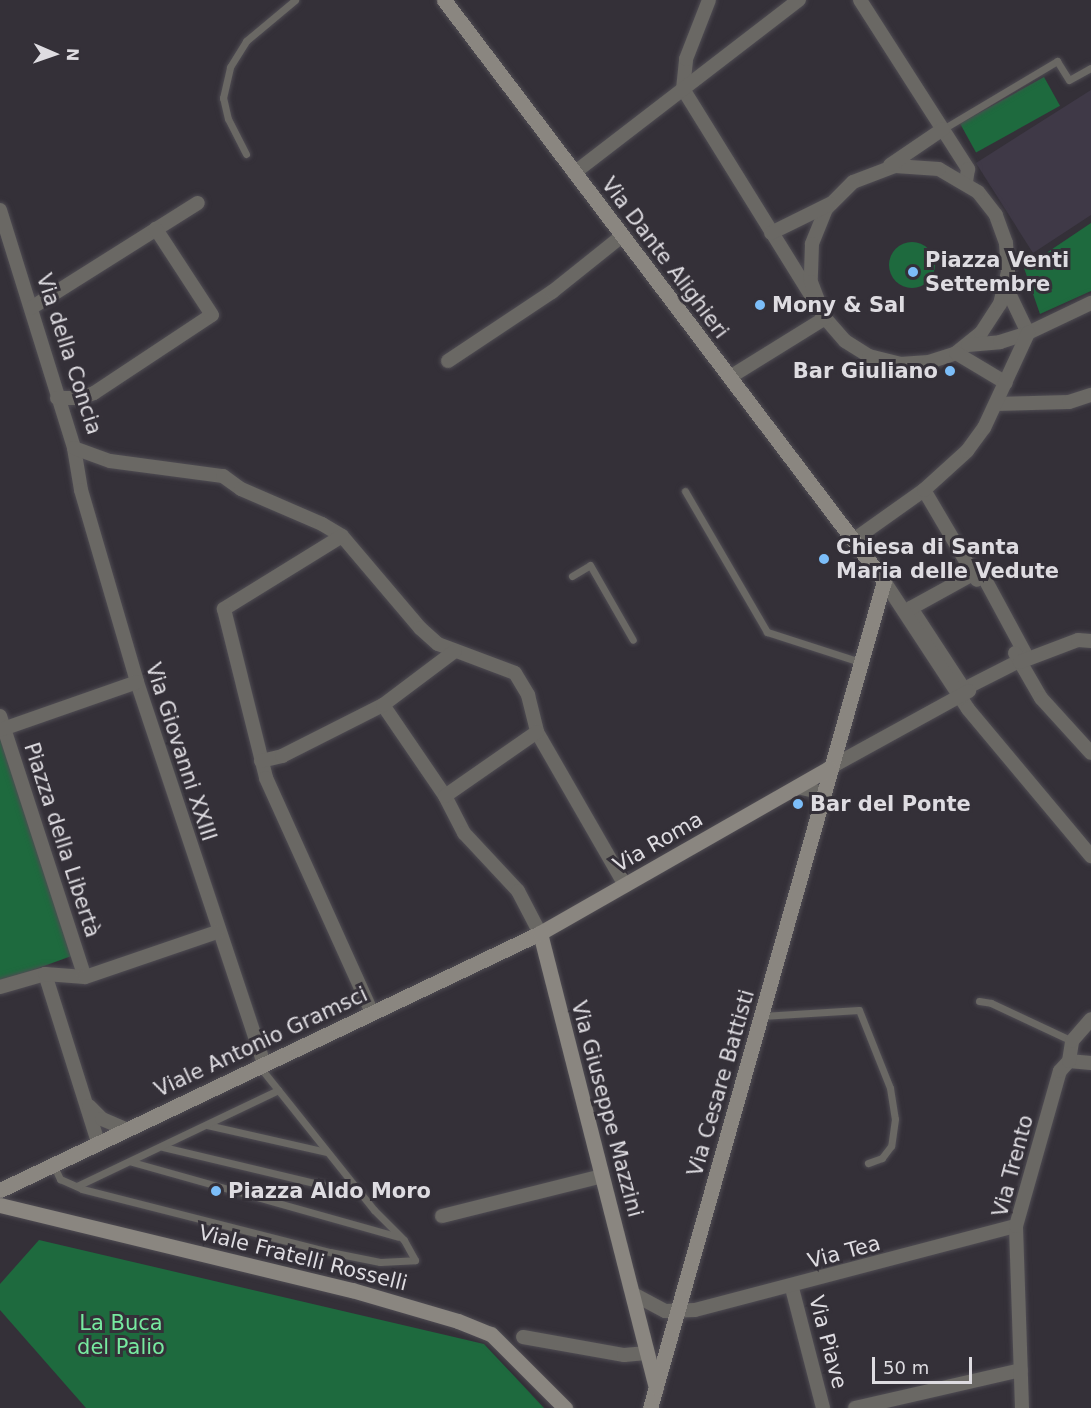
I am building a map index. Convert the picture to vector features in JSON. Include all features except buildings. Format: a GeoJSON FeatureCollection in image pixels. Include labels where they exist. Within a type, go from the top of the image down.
{"type":"FeatureCollection","features":[{"type":"Feature","properties":{"kind":"street","name":"Via Dante Alighieri"},"geometry":{"type":"LineString","coordinates":[[444,0],[855,539],[884,581]]}},
{"type":"Feature","properties":{"kind":"street"},"geometry":{"type":"LineString","coordinates":[[709,0],[686,59],[684,89],[825,318],[851,345],[885,361],[915,364],[962,349],[1000,342],[1028,333],[1091,303]]}},
{"type":"Feature","properties":{"kind":"street"},"geometry":{"type":"LineString","coordinates":[[574,173],[799,0]]}},
{"type":"Feature","properties":{"kind":"street"},"geometry":{"type":"LineString","coordinates":[[860,0],[968,169],[966,183]]}},
{"type":"Feature","properties":{"kind":"street"},"geometry":{"type":"LineString","coordinates":[[771,233],[830,204],[853,182],[886,168],[943,129]]}},
{"type":"Feature","properties":{"kind":"street"},"geometry":{"type":"LineString","coordinates":[[886,168],[925,166],[966,183],[987,203],[1002,228],[1008,257],[1006,286],[992,319],[962,349]]}},
{"type":"Feature","properties":{"kind":"street"},"geometry":{"type":"LineString","coordinates":[[31,308],[198,203]]}},
{"type":"Feature","properties":{"kind":"street"},"geometry":{"type":"LineString","coordinates":[[825,318],[814,295],[810,257],[815,232],[830,204]]}},
{"type":"Feature","properties":{"kind":"street","name":"Via della Concia"},"geometry":{"type":"LineString","coordinates":[[0,210],[74,448],[110,461],[222,476],[241,489],[342,536],[420,628],[455,651],[516,673],[528,695],[537,732],[625,885]]}},
{"type":"Feature","properties":{"kind":"street"},"geometry":{"type":"LineString","coordinates":[[57,398],[81,398],[94,393],[212,315],[156,229]]}},
{"type":"Feature","properties":{"kind":"street"},"geometry":{"type":"LineString","coordinates":[[448,361],[552,292],[622,236]]}},
{"type":"Feature","properties":{"kind":"street"},"geometry":{"type":"LineString","coordinates":[[855,539],[924,490],[967,451],[996,404],[1028,333],[1006,286]]}},
{"type":"Feature","properties":{"kind":"street"},"geometry":{"type":"LineString","coordinates":[[730,377],[825,318]]}},
{"type":"Feature","properties":{"kind":"street"},"geometry":{"type":"LineString","coordinates":[[962,349],[1006,383]]}},
{"type":"Feature","properties":{"kind":"street"},"geometry":{"type":"LineString","coordinates":[[996,404],[1069,402],[1091,395]]}},
{"type":"Feature","properties":{"kind":"street","name":"Via Giovanni XXIII"},"geometry":{"type":"LineString","coordinates":[[74,448],[81,490],[137,682],[262,1065]]}},
{"type":"Feature","properties":{"kind":"street"},"geometry":{"type":"LineString","coordinates":[[924,490],[974,573],[1019,662],[1041,698],[1091,753]]}},
{"type":"Feature","properties":{"kind":"street"},"geometry":{"type":"LineString","coordinates":[[342,536],[224,609],[261,761],[372,1013]]}},
{"type":"Feature","properties":{"kind":"street"},"geometry":{"type":"LineString","coordinates":[[974,573],[911,608],[964,689],[1019,662],[1084,641],[1091,633]]}},
{"type":"Feature","properties":{"kind":"street"},"geometry":{"type":"LineString","coordinates":[[884,581],[1009,762],[1091,856]]}},
{"type":"Feature","properties":{"kind":"street","name":"Via Cesare Battisti"},"geometry":{"type":"LineString","coordinates":[[650,1408],[680,1312],[821,805],[829,768],[884,581]]}},
{"type":"Feature","properties":{"kind":"street"},"geometry":{"type":"LineString","coordinates":[[261,761],[282,756],[383,705],[455,651]]}},
{"type":"Feature","properties":{"kind":"street"},"geometry":{"type":"LineString","coordinates":[[829,768],[1019,662]]}},
{"type":"Feature","properties":{"kind":"street"},"geometry":{"type":"LineString","coordinates":[[1,725],[137,682]]}},
{"type":"Feature","properties":{"kind":"street"},"geometry":{"type":"LineString","coordinates":[[383,705],[445,796],[464,833],[518,891],[540,933]]}},
{"type":"Feature","properties":{"kind":"street","name":"Piazza della Libertà"},"geometry":{"type":"LineString","coordinates":[[1,725],[84,977]]}},
{"type":"Feature","properties":{"kind":"street"},"geometry":{"type":"LineString","coordinates":[[445,796],[537,732]]}},
{"type":"Feature","properties":{"kind":"street","name":"Via Roma"},"geometry":{"type":"LineString","coordinates":[[540,933],[829,768]]}},
{"type":"Feature","properties":{"kind":"street"},"geometry":{"type":"LineString","coordinates":[[797,787],[815,791],[821,805]]}},
{"type":"Feature","properties":{"kind":"street"},"geometry":{"type":"LineString","coordinates":[[0,987],[45,974],[84,977],[217,932]]}},
{"type":"Feature","properties":{"kind":"street","name":"Viale Antonio Gramsci"},"geometry":{"type":"LineString","coordinates":[[0,1190],[540,933]]}},
{"type":"Feature","properties":{"kind":"street","name":"Via Giuseppe Mazzini"},"geometry":{"type":"LineString","coordinates":[[540,933],[635,1295],[656,1387]]}},
{"type":"Feature","properties":{"kind":"street"},"geometry":{"type":"LineString","coordinates":[[45,974],[98,1142]]}},
{"type":"Feature","properties":{"kind":"street"},"geometry":{"type":"LineString","coordinates":[[1072,1041],[1091,1019]]}},
{"type":"Feature","properties":{"kind":"street","name":"Via Trento"},"geometry":{"type":"LineString","coordinates":[[1022,1408],[1016,1226],[1060,1071],[1070,1060],[1072,1041]]}},
{"type":"Feature","properties":{"kind":"street"},"geometry":{"type":"LineString","coordinates":[[1070,1060],[1091,1063]]}},
{"type":"Feature","properties":{"kind":"street"},"geometry":{"type":"LineString","coordinates":[[87,1104],[102,1119],[126,1129]]}},
{"type":"Feature","properties":{"kind":"street"},"geometry":{"type":"LineString","coordinates":[[442,1216],[602,1176]]}},
{"type":"Feature","properties":{"kind":"street","name":"Viale Fratelli Rosselli"},"geometry":{"type":"LineString","coordinates":[[0,1205],[352,1290],[458,1322],[491,1334],[565,1408]]}},
{"type":"Feature","properties":{"kind":"street","name":"Via Tea"},"geometry":{"type":"LineString","coordinates":[[680,1312],[792,1288],[1016,1226]]}},
{"type":"Feature","properties":{"kind":"street","name":"Via Piave"},"geometry":{"type":"LineString","coordinates":[[792,1288],[824,1408]]}},
{"type":"Feature","properties":{"kind":"street"},"geometry":{"type":"LineString","coordinates":[[635,1295],[655,1308],[680,1312]]}},
{"type":"Feature","properties":{"kind":"street"},"geometry":{"type":"LineString","coordinates":[[523,1337],[624,1354],[647,1353]]}},
{"type":"Feature","properties":{"kind":"street","name":"Via Piave"},"geometry":{"type":"LineString","coordinates":[[855,1408],[1021,1370]]}},
{"type":"Feature","properties":{"kind":"lane"},"geometry":{"type":"LineString","coordinates":[[246,154],[228,119],[223,98],[230,67],[246,41],[295,0]]}},
{"type":"Feature","properties":{"kind":"lane"},"geometry":{"type":"LineString","coordinates":[[943,129],[1057,61],[1069,80],[1091,68]]}},
{"type":"Feature","properties":{"kind":"lane"},"geometry":{"type":"LineString","coordinates":[[685,490],[767,632],[860,662]]}},
{"type":"Feature","properties":{"kind":"lane"},"geometry":{"type":"LineString","coordinates":[[572,576],[590,565],[633,640]]}},
{"type":"Feature","properties":{"kind":"lane"},"geometry":{"type":"LineString","coordinates":[[979,1001],[1011,1011],[1072,1041]]}},
{"type":"Feature","properties":{"kind":"lane"},"geometry":{"type":"LineString","coordinates":[[762,1016],[859,1010],[890,1088],[896,1119],[891,1146],[882,1158],[868,1163]]}},
{"type":"Feature","properties":{"kind":"lane"},"geometry":{"type":"LineString","coordinates":[[53,1164],[60,1179],[77,1186],[380,1262],[415,1260],[401,1237],[361,1194],[327,1152],[278,1090],[262,1065]]}},
{"type":"Feature","properties":{"kind":"lane"},"geometry":{"type":"LineString","coordinates":[[77,1186],[132,1162],[278,1090]]}},
{"type":"Feature","properties":{"kind":"lane"},"geometry":{"type":"LineString","coordinates":[[207,1125],[327,1152]]}},
{"type":"Feature","properties":{"kind":"lane"},"geometry":{"type":"LineString","coordinates":[[163,1147],[361,1194]]}},
{"type":"Feature","properties":{"kind":"lane"},"geometry":{"type":"LineString","coordinates":[[132,1162],[401,1237]]}},
{"type":"Feature","properties":{"kind":"shaded area"},"geometry":{"type":"Polygon","coordinates":[[[1091,90],[1091,215],[1033,253],[976,163],[1091,90]]]}},
{"type":"Feature","properties":{"kind":"green space"},"geometry":{"type":"Polygon","coordinates":[[[1044,77],[1060,106],[976,152],[960,124],[1044,77]]]}},
{"type":"Feature","properties":{"kind":"green space"},"geometry":{"type":"Polygon","coordinates":[[[1091,223],[1091,291],[1040,314],[1024,268],[1091,223]]]}},
{"type":"Feature","properties":{"kind":"green space"},"geometry":{"type":"Polygon","coordinates":[[[912,242],[928,249],[935,265],[928,281],[912,288],[896,281],[889,265],[896,249],[912,242]]]}},
{"type":"Feature","properties":{"kind":"green space"},"geometry":{"type":"Polygon","coordinates":[[[0,730],[77,954],[0,982],[0,730]]]}},
{"type":"Feature","properties":{"kind":"green space","name":"La Buca del Palio"},"geometry":{"type":"Polygon","coordinates":[[[39,1240],[484,1344],[544,1408],[86,1408],[0,1310],[0,1284],[39,1240]]]}},
{"type":"Feature","properties":{"kind":"place","name":"Piazza Venti Settembre"},"geometry":{"type":"Point","coordinates":[913,272]}},
{"type":"Feature","properties":{"kind":"place","name":"Mony & Sal"},"geometry":{"type":"Point","coordinates":[760,305]}},
{"type":"Feature","properties":{"kind":"place","name":"Bar Giuliano"},"geometry":{"type":"Point","coordinates":[950,371]}},
{"type":"Feature","properties":{"kind":"place","name":"Chiesa di Santa Maria delle Vedute"},"geometry":{"type":"Point","coordinates":[824,559]}},
{"type":"Feature","properties":{"kind":"place","name":"Bar del Ponte"},"geometry":{"type":"Point","coordinates":[798,804]}},
{"type":"Feature","properties":{"kind":"place","name":"Piazza Aldo Moro"},"geometry":{"type":"Point","coordinates":[216,1191]}}]}
